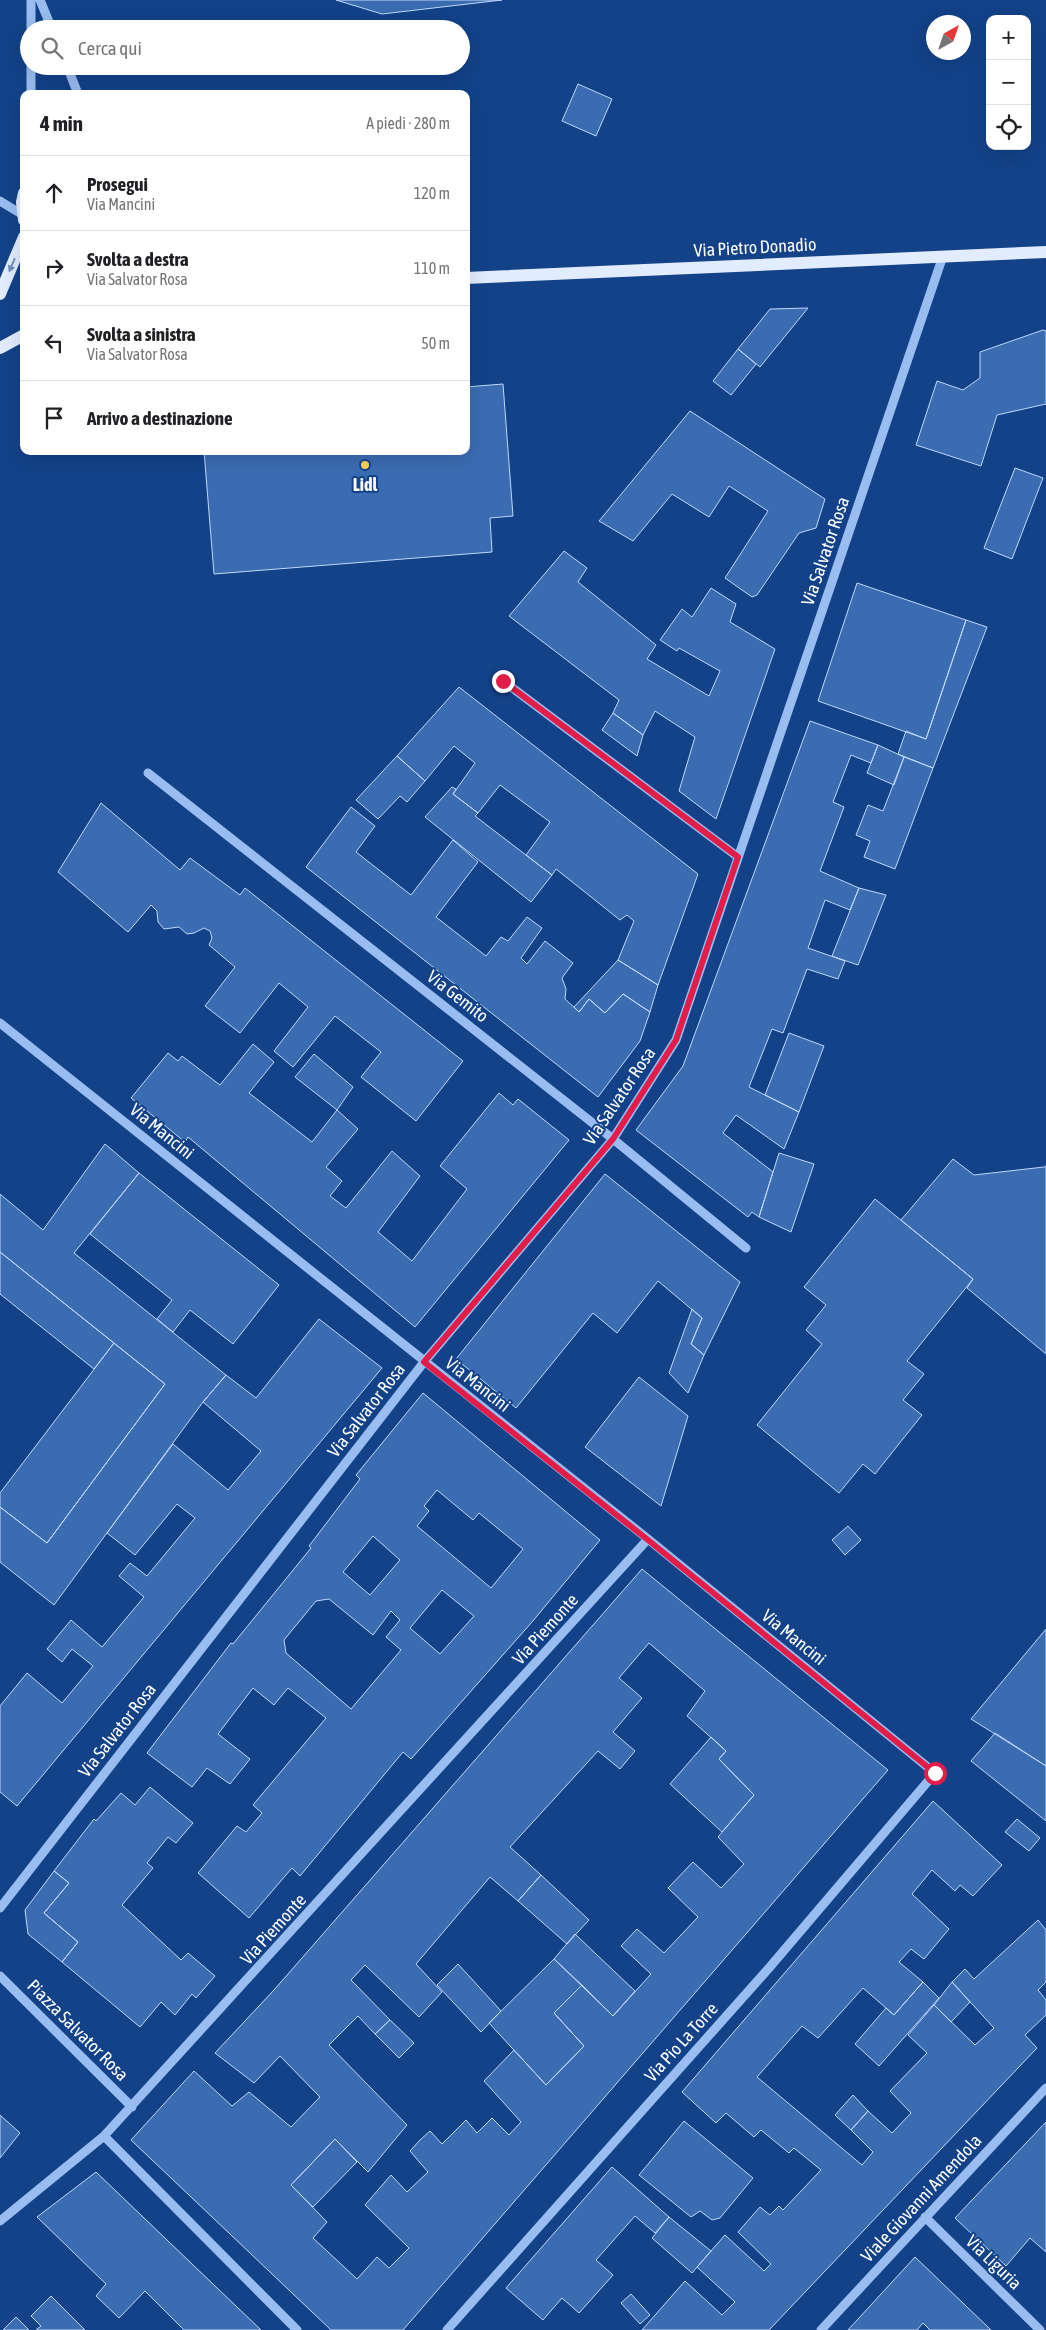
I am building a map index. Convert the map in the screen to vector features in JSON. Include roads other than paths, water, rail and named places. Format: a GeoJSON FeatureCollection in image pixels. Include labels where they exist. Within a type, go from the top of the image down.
{"type":"FeatureCollection","features":[{"type":"Feature","properties":{"kind":"main road"},"geometry":{"type":"LineString","coordinates":[[0,294],[20,246]]}},
{"type":"Feature","properties":{"kind":"main road","name":"Via Pietro Donadio"},"geometry":{"type":"LineString","coordinates":[[470,278],[1046,252]]}},
{"type":"Feature","properties":{"kind":"main road"},"geometry":{"type":"LineString","coordinates":[[0,348],[20,337]]}},
{"type":"Feature","properties":{"kind":"street"},"geometry":{"type":"LineString","coordinates":[[31,0],[31,20]]}},
{"type":"Feature","properties":{"kind":"street"},"geometry":{"type":"LineString","coordinates":[[40,0],[48,20]]}},
{"type":"Feature","properties":{"kind":"street"},"geometry":{"type":"LineString","coordinates":[[31,75],[31,90]]}},
{"type":"Feature","properties":{"kind":"street"},"geometry":{"type":"LineString","coordinates":[[71,75],[76,90]]}},
{"type":"Feature","properties":{"kind":"street"},"geometry":{"type":"LineString","coordinates":[[0,201],[20,216]]}},
{"type":"Feature","properties":{"kind":"street","name":"Via Salvator Rosa"},"geometry":{"type":"LineString","coordinates":[[0,1908],[424,1362],[613,1139],[676,1040],[943,256]]}},
{"type":"Feature","properties":{"kind":"street"},"geometry":{"type":"LineString","coordinates":[[503,681],[738,857]]}},
{"type":"Feature","properties":{"kind":"street","name":"Via Gemito"},"geometry":{"type":"LineString","coordinates":[[148,773],[613,1139],[746,1248]]}},
{"type":"Feature","properties":{"kind":"street","name":"Via Mancini"},"geometry":{"type":"LineString","coordinates":[[0,1023],[648,1540],[935,1773]]}},
{"type":"Feature","properties":{"kind":"street","name":"Via Piemonte"},"geometry":{"type":"LineString","coordinates":[[0,2221],[104,2136],[132,2107],[648,1540]]}},
{"type":"Feature","properties":{"kind":"street","name":"Via Pio La Torre"},"geometry":{"type":"LineString","coordinates":[[447,2330],[769,1968],[935,1773]]}},
{"type":"Feature","properties":{"kind":"street","name":"Piazza Salvator Rosa"},"geometry":{"type":"LineString","coordinates":[[0,1976],[132,2107]]}},
{"type":"Feature","properties":{"kind":"street","name":"Viale Giovanni Amendola"},"geometry":{"type":"LineString","coordinates":[[821,2330],[1046,2088]]}},
{"type":"Feature","properties":{"kind":"street"},"geometry":{"type":"LineString","coordinates":[[104,2136],[297,2330]]}},
{"type":"Feature","properties":{"kind":"street","name":"Via Liguria"},"geometry":{"type":"LineString","coordinates":[[925,2217],[1040,2330]]}},
{"type":"Feature","properties":{"kind":"place","name":"Lidl"},"geometry":{"type":"Point","coordinates":[365,465]}}]}
